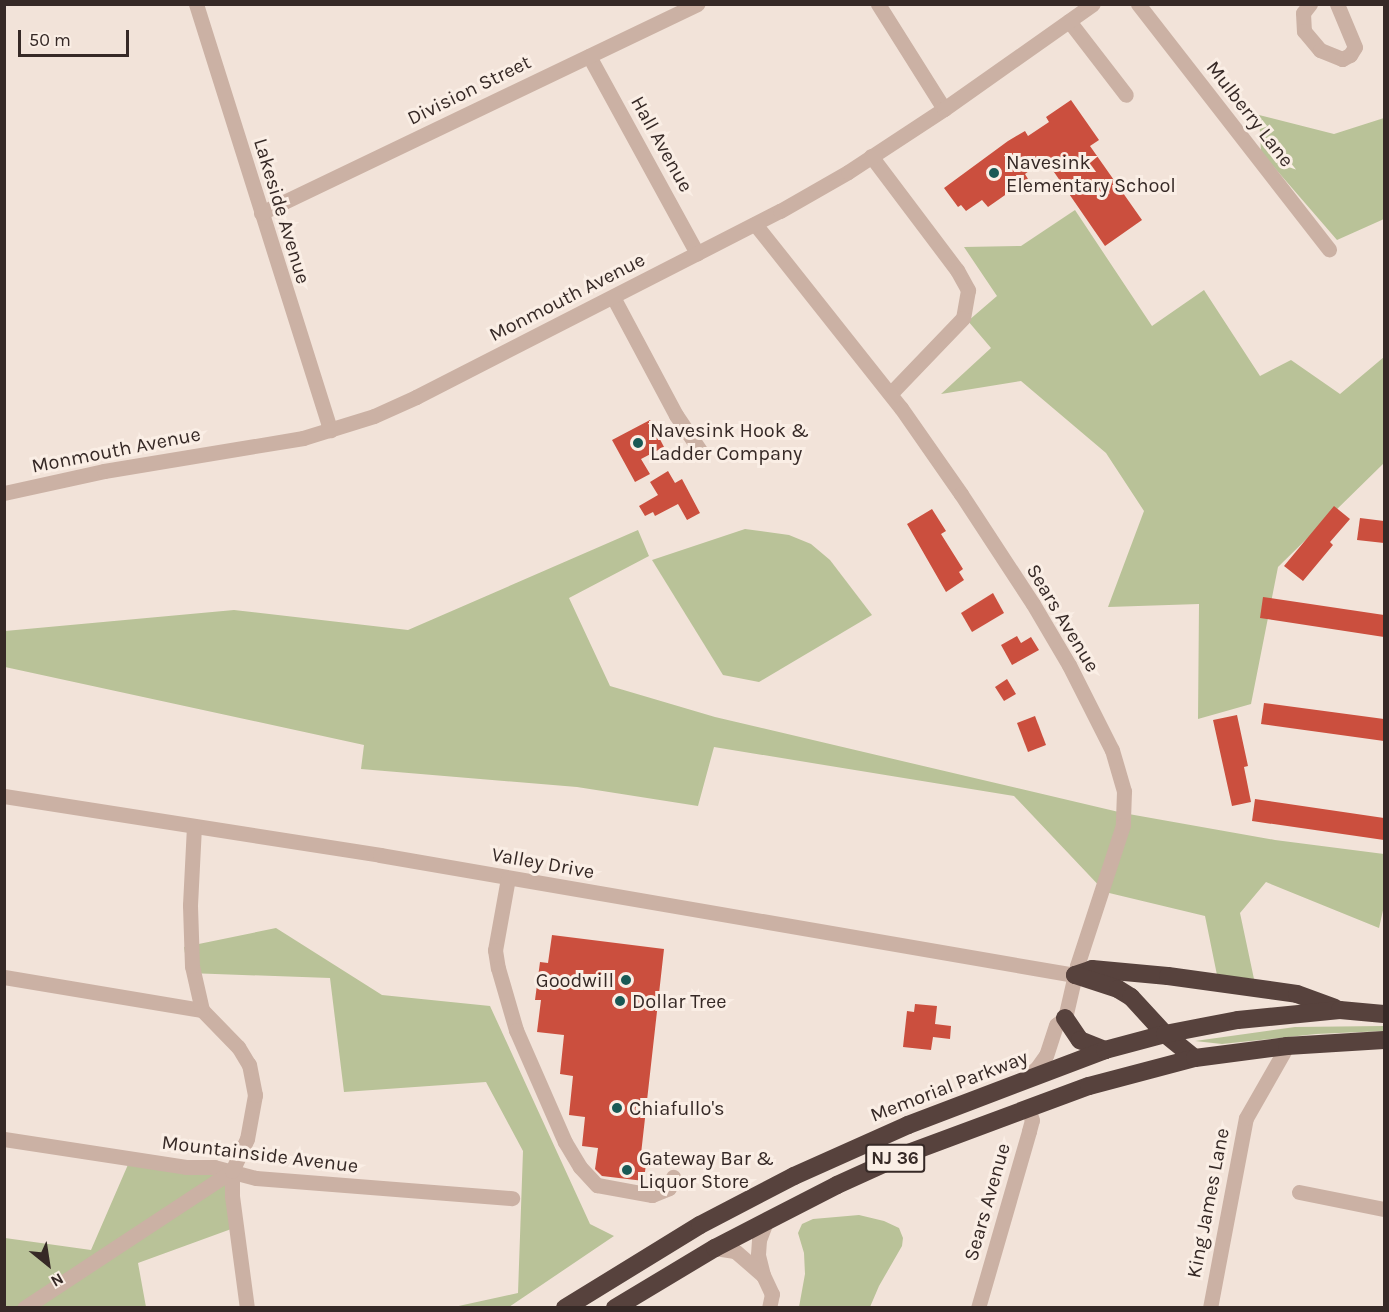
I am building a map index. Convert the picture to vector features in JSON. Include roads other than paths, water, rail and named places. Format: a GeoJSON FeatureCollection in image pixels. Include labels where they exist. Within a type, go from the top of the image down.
{"type":"FeatureCollection","features":[{"type":"Feature","properties":{"kind":"highway"},"geometry":{"type":"LineString","coordinates":[[1075,975],[1092,969],[1168,976],[1297,994],[1340,1010]]}},
{"type":"Feature","properties":{"kind":"highway"},"geometry":{"type":"LineString","coordinates":[[1075,975],[1118,989],[1131,997],[1165,1034],[1196,1058]]}},
{"type":"Feature","properties":{"kind":"highway","name":"Memorial Parkway"},"geometry":{"type":"LineString","coordinates":[[565,1308],[700,1225],[794,1176],[908,1125],[1019,1082],[1088,1059],[1105,1050],[1165,1034],[1238,1020],[1340,1010],[1384,1014]]}},
{"type":"Feature","properties":{"kind":"highway"},"geometry":{"type":"LineString","coordinates":[[1065,1018],[1080,1040],[1105,1050]]}},
{"type":"Feature","properties":{"kind":"highway","name":"NJ 36"},"geometry":{"type":"LineString","coordinates":[[615,1308],[715,1248],[767,1220],[903,1155],[1089,1086],[1196,1058],[1287,1046],[1384,1040]]}},
{"type":"Feature","properties":{"kind":"street","name":"Lakeside Avenue"},"geometry":{"type":"LineString","coordinates":[[196,4],[330,430]]}},
{"type":"Feature","properties":{"kind":"street","name":"Division Street"},"geometry":{"type":"LineString","coordinates":[[261,213],[697,4]]}},
{"type":"Feature","properties":{"kind":"street"},"geometry":{"type":"LineString","coordinates":[[878,4],[944,110]]}},
{"type":"Feature","properties":{"kind":"street","name":"Monmouth Avenue"},"geometry":{"type":"LineString","coordinates":[[4,494],[104,471],[266,445],[330,430],[374,416],[416,397],[755,224],[944,110],[1093,4]]}},
{"type":"Feature","properties":{"kind":"street","name":"Mulberry Lane"},"geometry":{"type":"LineString","coordinates":[[1138,4],[1329,249]]}},
{"type":"Feature","properties":{"kind":"street"},"geometry":{"type":"LineString","coordinates":[[1310,4],[1303,14],[1304,31],[1320,50],[1342,59],[1350,55],[1355,47],[1336,4]]}},
{"type":"Feature","properties":{"kind":"street"},"geometry":{"type":"LineString","coordinates":[[1069,21],[1126,96]]}},
{"type":"Feature","properties":{"kind":"street","name":"Hall Avenue"},"geometry":{"type":"LineString","coordinates":[[589,56],[697,253]]}},
{"type":"Feature","properties":{"kind":"street"},"geometry":{"type":"LineString","coordinates":[[871,156],[957,270],[968,290],[963,318],[891,394]]}},
{"type":"Feature","properties":{"kind":"street","name":"Sears Avenue"},"geometry":{"type":"LineString","coordinates":[[755,224],[891,394],[1033,604],[1069,665],[1112,750],[1124,791],[1123,825],[1075,975],[1065,1018],[1056,1025],[1046,1055],[1037,1068],[1019,1082]]}},
{"type":"Feature","properties":{"kind":"street"},"geometry":{"type":"LineString","coordinates":[[613,297],[676,415],[701,452]]}},
{"type":"Feature","properties":{"kind":"street","name":"Valley Drive"},"geometry":{"type":"LineString","coordinates":[[4,796],[1075,975]]}},
{"type":"Feature","properties":{"kind":"street"},"geometry":{"type":"LineString","coordinates":[[194,826],[189,942],[202,1010],[237,1047],[249,1065],[254,1080],[253,1119],[247,1139],[232,1171],[232,1196],[248,1308]]}},
{"type":"Feature","properties":{"kind":"street"},"geometry":{"type":"LineString","coordinates":[[508,879],[495,950],[498,968],[516,1030],[565,1142],[580,1167],[597,1185],[651,1195],[669,1188],[673,1177]]}},
{"type":"Feature","properties":{"kind":"street"},"geometry":{"type":"LineString","coordinates":[[4,977],[202,1010]]}},
{"type":"Feature","properties":{"kind":"street","name":"King James Lane"},"geometry":{"type":"LineString","coordinates":[[1210,1308],[1246,1118],[1287,1046]]}},
{"type":"Feature","properties":{"kind":"street","name":"Sears Avenue"},"geometry":{"type":"LineString","coordinates":[[978,1308],[1032,1120],[1028,1108]]}},
{"type":"Feature","properties":{"kind":"street","name":"Mountainside Avenue"},"geometry":{"type":"LineString","coordinates":[[4,1139],[186,1167],[214,1167],[256,1178],[512,1198]]}},
{"type":"Feature","properties":{"kind":"street"},"geometry":{"type":"LineString","coordinates":[[24,1308],[232,1171]]}},
{"type":"Feature","properties":{"kind":"street"},"geometry":{"type":"LineString","coordinates":[[1299,1192],[1384,1209]]}},
{"type":"Feature","properties":{"kind":"street"},"geometry":{"type":"LineString","coordinates":[[767,1220],[759,1240],[758,1255],[763,1275],[772,1294],[769,1308]]}},
{"type":"Feature","properties":{"kind":"street"},"geometry":{"type":"LineString","coordinates":[[715,1248],[735,1251],[763,1275]]}},
{"type":"Feature","properties":{"kind":"place","name":"Navesink Elementary School"},"geometry":{"type":"Point","coordinates":[994,173]}},
{"type":"Feature","properties":{"kind":"place","name":"Navesink Hook & Ladder Company"},"geometry":{"type":"Point","coordinates":[638,443]}},
{"type":"Feature","properties":{"kind":"place","name":"Goodwill"},"geometry":{"type":"Point","coordinates":[626,980]}},
{"type":"Feature","properties":{"kind":"place","name":"Dollar Tree"},"geometry":{"type":"Point","coordinates":[620,1001]}},
{"type":"Feature","properties":{"kind":"place","name":"Chiafullo's"},"geometry":{"type":"Point","coordinates":[617,1108]}},
{"type":"Feature","properties":{"kind":"place","name":"Gateway Bar & Liquor Store"},"geometry":{"type":"Point","coordinates":[627,1170]}}]}
